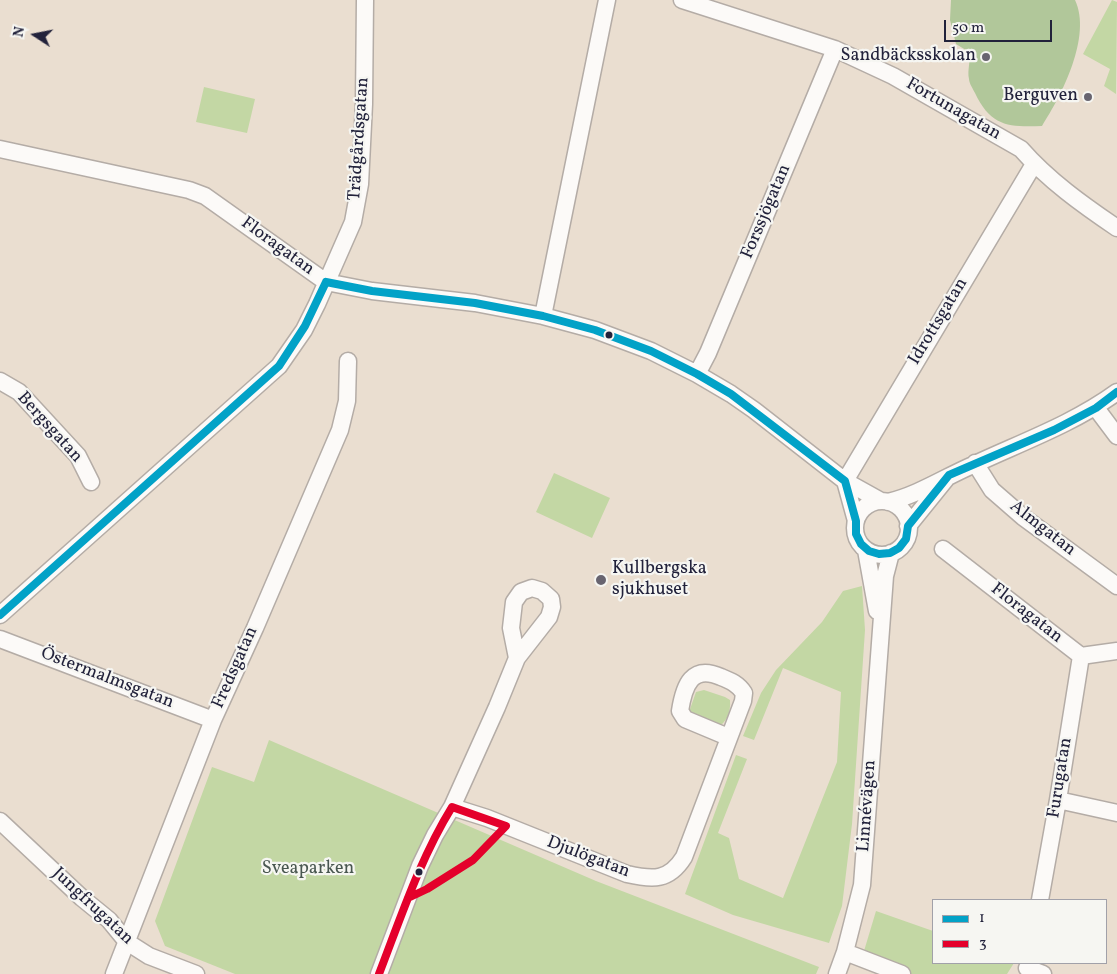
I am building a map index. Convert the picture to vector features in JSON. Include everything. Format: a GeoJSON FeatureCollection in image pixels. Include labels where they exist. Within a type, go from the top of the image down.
{"type":"FeatureCollection","features":[{"type":"Feature","properties":{"kind":"street","name":"Trädgårdsgatan"},"geometry":{"type":"LineString","coordinates":[[0,615],[279,366],[304,330],[353,222],[360,184],[364,104],[365,0]]}},
{"type":"Feature","properties":{"kind":"street"},"geometry":{"type":"LineString","coordinates":[[543,316],[607,0]]}},
{"type":"Feature","properties":{"kind":"street","name":"Fortunagatan"},"geometry":{"type":"LineString","coordinates":[[682,0],[836,49],[893,76],[1021,149],[1034,164],[1087,208],[1117,228]]}},
{"type":"Feature","properties":{"kind":"street","name":"Forssjögatan"},"geometry":{"type":"LineString","coordinates":[[697,374],[708,353],[836,49]]}},
{"type":"Feature","properties":{"kind":"street","name":"Floragatan"},"geometry":{"type":"LineString","coordinates":[[0,149],[189,190],[205,196],[326,282],[372,291],[475,303],[543,316],[595,330],[651,351],[697,374],[754,410],[845,481],[884,501]]}},
{"type":"Feature","properties":{"kind":"street","name":"Idrottsgatan"},"geometry":{"type":"LineString","coordinates":[[845,481],[1034,164]]}},
{"type":"Feature","properties":{"kind":"street","name":"Fredsgatan"},"geometry":{"type":"LineString","coordinates":[[114,974],[213,720],[255,628],[340,430],[347,401],[348,361]]}},
{"type":"Feature","properties":{"kind":"street","name":"Bergsgatan"},"geometry":{"type":"LineString","coordinates":[[0,381],[19,392],[78,456],[90,482]]}},
{"type":"Feature","properties":{"kind":"street"},"geometry":{"type":"LineString","coordinates":[[884,501],[896,505],[903,512],[908,530],[903,543],[898,549],[890,553],[879,554],[866,550],[858,541],[855,527],[856,521],[865,507],[872,503],[916,492],[949,475],[1054,430],[1096,408],[1117,392]]}},
{"type":"Feature","properties":{"kind":"street"},"geometry":{"type":"LineString","coordinates":[[1096,408],[1117,436]]}},
{"type":"Feature","properties":{"kind":"street","name":"Almgatan"},"geometry":{"type":"LineString","coordinates":[[976,463],[992,490],[1017,512],[1117,586]]}},
{"type":"Feature","properties":{"kind":"street"},"geometry":{"type":"LineString","coordinates":[[908,526],[949,475]]}},
{"type":"Feature","properties":{"kind":"street"},"geometry":{"type":"LineString","coordinates":[[845,481],[856,521]]}},
{"type":"Feature","properties":{"kind":"street","name":"Floragatan"},"geometry":{"type":"LineString","coordinates":[[943,548],[1081,656]]}},
{"type":"Feature","properties":{"kind":"street","name":"Linnévägen"},"geometry":{"type":"LineString","coordinates":[[866,550],[881,635]]}},
{"type":"Feature","properties":{"kind":"street","name":"Linnévägen"},"geometry":{"type":"LineString","coordinates":[[837,974],[845,952],[862,885],[885,576],[890,553]]}},
{"type":"Feature","properties":{"kind":"street","name":"Östermalmsgatan"},"geometry":{"type":"LineString","coordinates":[[0,639],[213,720]]}},
{"type":"Feature","properties":{"kind":"street"},"geometry":{"type":"LineString","coordinates":[[1081,656],[1117,651]]}},
{"type":"Feature","properties":{"kind":"street","name":"Furugatan"},"geometry":{"type":"LineString","coordinates":[[1040,899],[1081,656]]}},
{"type":"Feature","properties":{"kind":"street"},"geometry":{"type":"LineString","coordinates":[[379,974],[420,866],[435,835],[452,807],[497,708],[517,658]]}},
{"type":"Feature","properties":{"kind":"street","name":"Djulögatan"},"geometry":{"type":"LineString","coordinates":[[452,807],[487,818],[627,874],[643,878],[656,878],[669,874],[678,867],[684,857],[728,737]]}},
{"type":"Feature","properties":{"kind":"street"},"geometry":{"type":"LineString","coordinates":[[1058,800],[1117,813]]}},
{"type":"Feature","properties":{"kind":"street","name":"Jungfrugatan"},"geometry":{"type":"LineString","coordinates":[[0,821],[108,920],[126,942],[148,956],[196,974]]}},
{"type":"Feature","properties":{"kind":"street"},"geometry":{"type":"LineString","coordinates":[[845,952],[902,974]]}},
{"type":"Feature","properties":{"kind":"green space"},"geometry":{"type":"Polygon","coordinates":[[[951,0],[1075,0],[1079,14],[1080,31],[1077,48],[1066,82],[1042,126],[1020,126],[1002,123],[988,113],[981,104],[969,81],[969,52],[956,44],[950,20],[951,0]]]}},
{"type":"Feature","properties":{"kind":"green space"},"geometry":{"type":"Polygon","coordinates":[[[1112,0],[1117,2],[1116,94],[1104,86],[1110,69],[1083,54],[1112,0]]]}},
{"type":"Feature","properties":{"kind":"green space"},"geometry":{"type":"Polygon","coordinates":[[[204,87],[255,99],[247,133],[196,122],[204,87]]]}},
{"type":"Feature","properties":{"kind":"green space"},"geometry":{"type":"Polygon","coordinates":[[[554,473],[610,498],[592,538],[536,512],[554,473]]]}},
{"type":"Feature","properties":{"kind":"green space"},"geometry":{"type":"Polygon","coordinates":[[[862,586],[865,630],[852,824],[842,906],[829,943],[733,915],[685,894],[736,755],[747,759],[718,833],[729,838],[739,879],[783,898],[837,762],[841,692],[783,668],[754,740],[743,736],[761,693],[776,670],[822,622],[843,591],[862,586]]]}},
{"type":"Feature","properties":{"kind":"green space"},"geometry":{"type":"Polygon","coordinates":[[[704,690],[730,700],[728,717],[716,728],[689,712],[696,692],[704,690]]]}},
{"type":"Feature","properties":{"kind":"green space","name":"Sveaparken"},"geometry":{"type":"Polygon","coordinates":[[[269,740],[596,881],[819,967],[816,974],[235,974],[165,946],[155,921],[212,767],[254,782],[269,740]]]}},
{"type":"Feature","properties":{"kind":"green space"},"geometry":{"type":"Polygon","coordinates":[[[876,911],[932,931],[932,964],[1013,964],[1007,974],[908,974],[864,951],[876,911]]]}},
{"type":"Feature","properties":{"kind":"transit line","name":"1"},"geometry":{"type":"LineString","coordinates":[[326,282],[372,291],[475,303],[543,316],[595,330],[651,351],[697,374],[731,394],[845,481],[856,521],[856,534],[861,544],[869,551],[879,554],[890,553],[899,548],[906,539],[908,526],[949,475],[1054,430],[1096,408],[1117,392]]}},
{"type":"Feature","properties":{"kind":"transit line","name":"1"},"geometry":{"type":"LineString","coordinates":[[0,615],[279,366],[305,326],[326,282]]}},
{"type":"Feature","properties":{"kind":"transit line","name":"3"},"geometry":{"type":"LineString","coordinates":[[379,974],[403,910],[412,889],[430,847],[452,807],[506,826],[473,860],[427,889],[408,898]]}},
{"type":"Feature","properties":{"kind":"place","name":"Sandbäcksskolan"},"geometry":{"type":"Point","coordinates":[986,57]}},
{"type":"Feature","properties":{"kind":"place","name":"Berguven"},"geometry":{"type":"Point","coordinates":[1088,97]}},
{"type":"Feature","properties":{"kind":"place","name":"Kullbergska sjukhuset"},"geometry":{"type":"Point","coordinates":[601,580]}}]}
